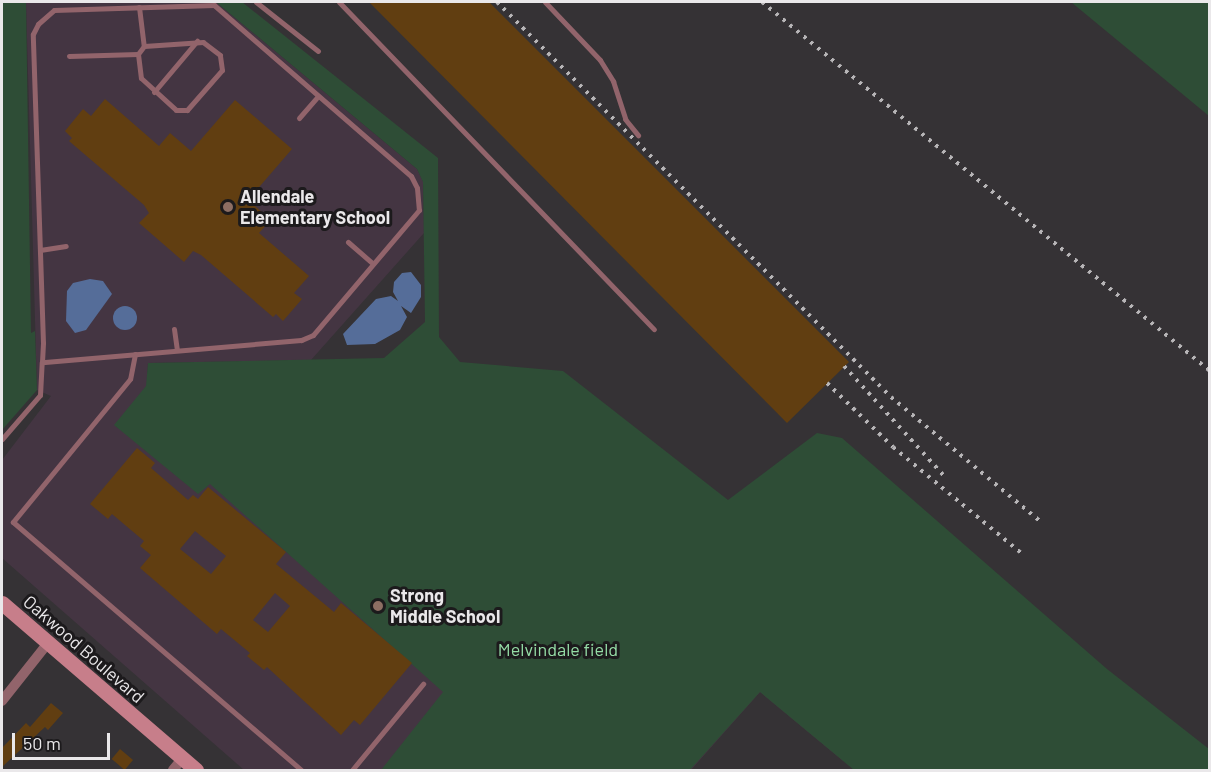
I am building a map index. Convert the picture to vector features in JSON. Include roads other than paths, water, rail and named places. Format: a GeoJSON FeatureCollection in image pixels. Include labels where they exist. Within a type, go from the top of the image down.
{"type":"FeatureCollection","features":[{"type":"Feature","properties":{"kind":"main road","name":"Oakwood Boulevard"},"geometry":{"type":"LineString","coordinates":[[2,603],[48,643],[177,765],[196,771]]}},
{"type":"Feature","properties":{"kind":"street"},"geometry":{"type":"LineString","coordinates":[[2,701],[48,643]]}},
{"type":"Feature","properties":{"kind":"lane"},"geometry":{"type":"LineString","coordinates":[[256,2],[318,51]]}},
{"type":"Feature","properties":{"kind":"lane"},"geometry":{"type":"LineString","coordinates":[[339,2],[654,329]]}},
{"type":"Feature","properties":{"kind":"lane"},"geometry":{"type":"LineString","coordinates":[[545,2],[600,60],[613,81],[625,119],[638,135]]}},
{"type":"Feature","properties":{"kind":"lane"},"geometry":{"type":"LineString","coordinates":[[2,439],[40,395],[42,362],[40,250],[33,34],[38,24],[54,10],[213,5],[411,176],[417,188],[419,210],[313,335],[301,340],[42,362]]}},
{"type":"Feature","properties":{"kind":"lane"},"geometry":{"type":"LineString","coordinates":[[139,7],[144,46],[138,54],[141,78],[176,110],[187,110],[222,70],[220,55],[197,41],[144,46]]}},
{"type":"Feature","properties":{"kind":"lane"},"geometry":{"type":"LineString","coordinates":[[154,92],[197,41]]}},
{"type":"Feature","properties":{"kind":"lane"},"geometry":{"type":"LineString","coordinates":[[69,56],[138,54]]}},
{"type":"Feature","properties":{"kind":"lane"},"geometry":{"type":"LineString","coordinates":[[299,118],[318,96]]}},
{"type":"Feature","properties":{"kind":"lane"},"geometry":{"type":"LineString","coordinates":[[348,242],[373,264]]}},
{"type":"Feature","properties":{"kind":"lane"},"geometry":{"type":"LineString","coordinates":[[40,250],[66,246]]}},
{"type":"Feature","properties":{"kind":"lane"},"geometry":{"type":"LineString","coordinates":[[174,329],[177,350]]}},
{"type":"Feature","properties":{"kind":"lane"},"geometry":{"type":"LineString","coordinates":[[135,354],[130,379],[13,522],[301,771]]}},
{"type":"Feature","properties":{"kind":"lane"},"geometry":{"type":"LineString","coordinates":[[352,771],[423,684]]}},
{"type":"Feature","properties":{"kind":"water"},"geometry":{"type":"Polygon","coordinates":[[[411,272],[421,285],[421,297],[411,313],[401,306],[407,317],[400,330],[375,344],[347,345],[343,334],[376,299],[391,296],[398,301],[393,292],[394,282],[402,273],[411,272]]]}},
{"type":"Feature","properties":{"kind":"water"},"geometry":{"type":"Polygon","coordinates":[[[90,279],[103,281],[112,294],[86,330],[75,333],[66,321],[67,291],[73,283],[90,279]]]}},
{"type":"Feature","properties":{"kind":"water"},"geometry":{"type":"Polygon","coordinates":[[[125,306],[130,307],[136,313],[136,323],[130,329],[125,330],[120,329],[114,323],[113,318],[114,313],[120,307],[125,306]]]}},
{"type":"Feature","properties":{"kind":"railway"},"geometry":{"type":"LineString","coordinates":[[497,2],[891,397],[1042,523]]}},
{"type":"Feature","properties":{"kind":"railway"},"geometry":{"type":"LineString","coordinates":[[762,2],[1210,371]]}},
{"type":"Feature","properties":{"kind":"railway"},"geometry":{"type":"LineString","coordinates":[[844,366],[945,477]]}},
{"type":"Feature","properties":{"kind":"railway"},"geometry":{"type":"LineString","coordinates":[[827,383],[893,447],[1021,553]]}},
{"type":"Feature","properties":{"kind":"place","name":"Allendale Elementary School"},"geometry":{"type":"Point","coordinates":[228,207]}},
{"type":"Feature","properties":{"kind":"place","name":"Strong Middle School"},"geometry":{"type":"Point","coordinates":[378,606]}},
{"type":"Feature","properties":{"kind":"park label","name":"Melvindale field"},"geometry":{"type":"Point","coordinates":[558,649]}}]}
